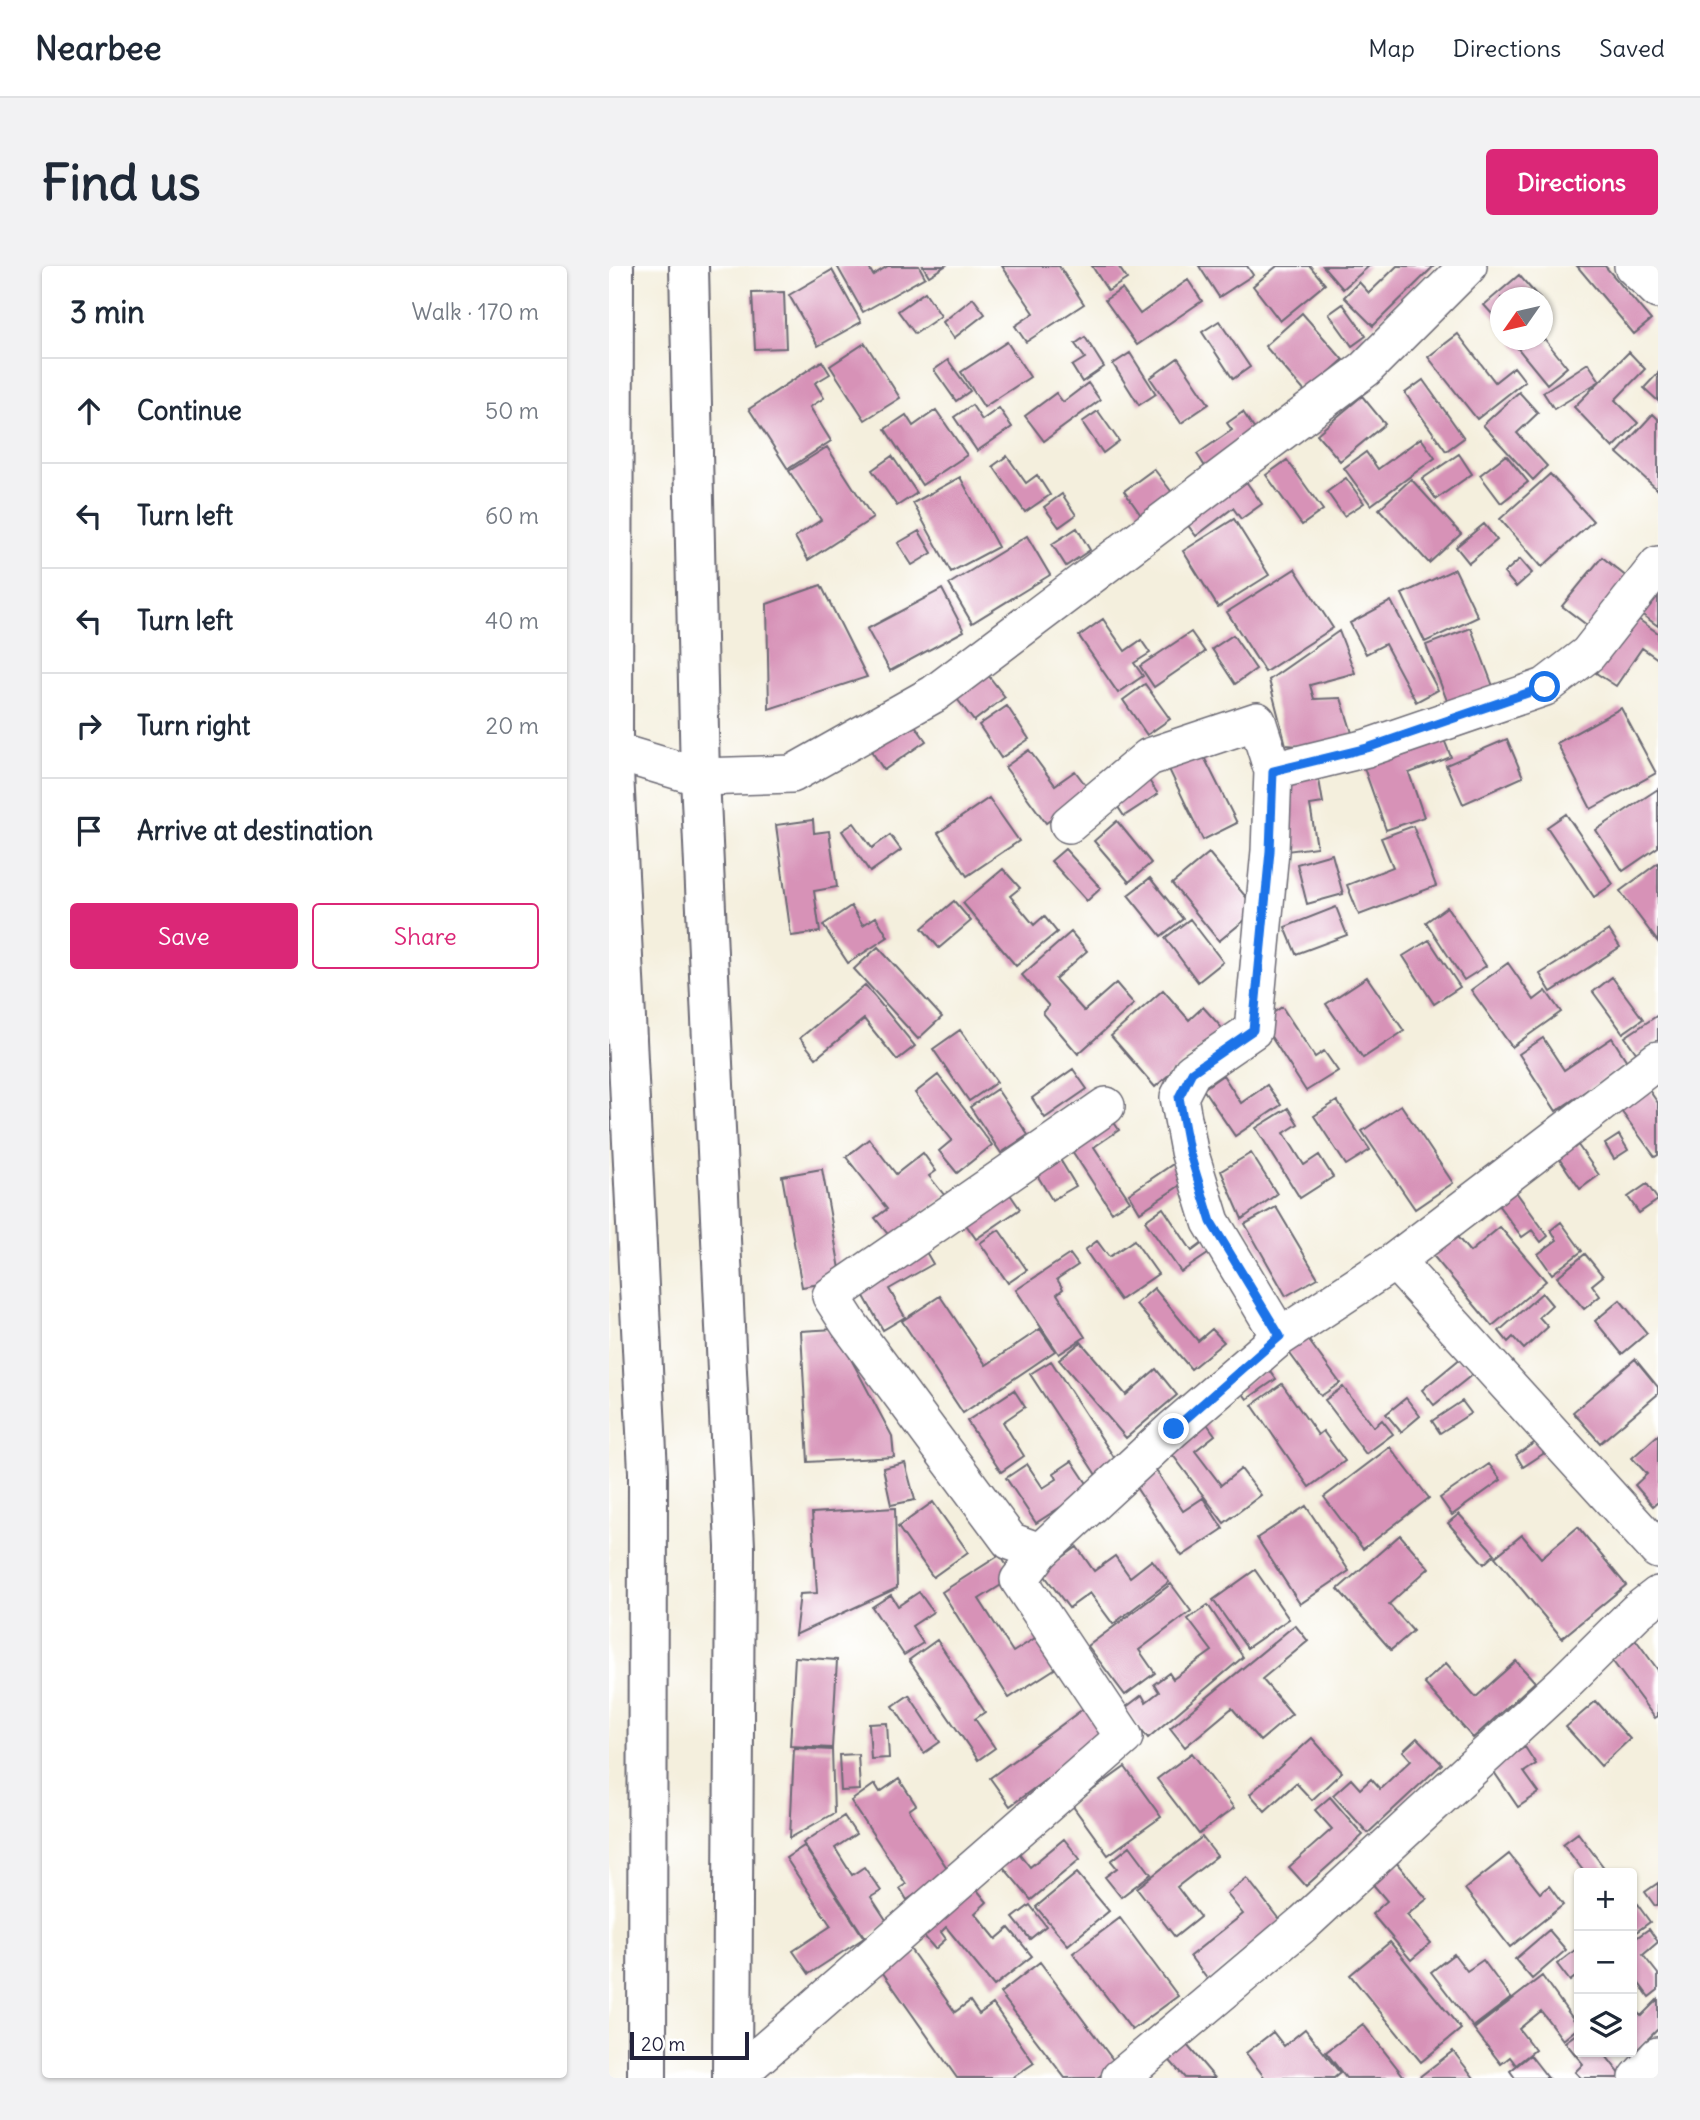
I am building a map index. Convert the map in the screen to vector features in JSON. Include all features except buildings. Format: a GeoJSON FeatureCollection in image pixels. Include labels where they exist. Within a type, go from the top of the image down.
{"type":"FeatureCollection","features":[{"type":"Feature","properties":{"kind":"main road"},"geometry":{"type":"LineString","coordinates":[[614,266],[613,751],[648,1472],[647,2078]]}},
{"type":"Feature","properties":{"kind":"main road"},"geometry":{"type":"LineString","coordinates":[[689,266],[700,777],[735,1547],[733,2078]]}},
{"type":"Feature","properties":{"kind":"street"},"geometry":{"type":"LineString","coordinates":[[613,751],[700,777],[792,774],[934,694],[1365,369],[1468,266]]}},
{"type":"Feature","properties":{"kind":"street"},"geometry":{"type":"LineString","coordinates":[[1273,771],[1367,748],[1545,687],[1588,654],[1658,565]]}},
{"type":"Feature","properties":{"kind":"street"},"geometry":{"type":"LineString","coordinates":[[1069,824],[1149,757],[1257,721],[1273,771],[1270,851],[1253,1030],[1192,1072],[1179,1097],[1189,1151],[1211,1222],[1280,1336]]}},
{"type":"Feature","properties":{"kind":"street"},"geometry":{"type":"LineString","coordinates":[[733,2078],[1124,1737],[1019,1580],[1040,1552],[1280,1336],[1395,1261],[1658,1059]]}},
{"type":"Feature","properties":{"kind":"street"},"geometry":{"type":"LineString","coordinates":[[1040,1552],[1010,1541],[831,1296],[1106,1107]]}},
{"type":"Feature","properties":{"kind":"street"},"geometry":{"type":"LineString","coordinates":[[1395,1261],[1658,1550]]}},
{"type":"Feature","properties":{"kind":"street"},"geometry":{"type":"LineString","coordinates":[[1121,2078],[1304,1923],[1565,1682],[1636,1612],[1658,1595]]}},
{"type":"Feature","properties":{"kind":"street"},"geometry":{"type":"LineString","coordinates":[[1638,2078],[1658,2056]]}},
{"type":"Feature","properties":{"kind":"route"},"geometry":{"type":"LineString","coordinates":[[1174,1429],[1280,1336],[1211,1222],[1189,1151],[1179,1097],[1192,1072],[1253,1030],[1270,851],[1273,771],[1367,748],[1545,687]]}}]}
